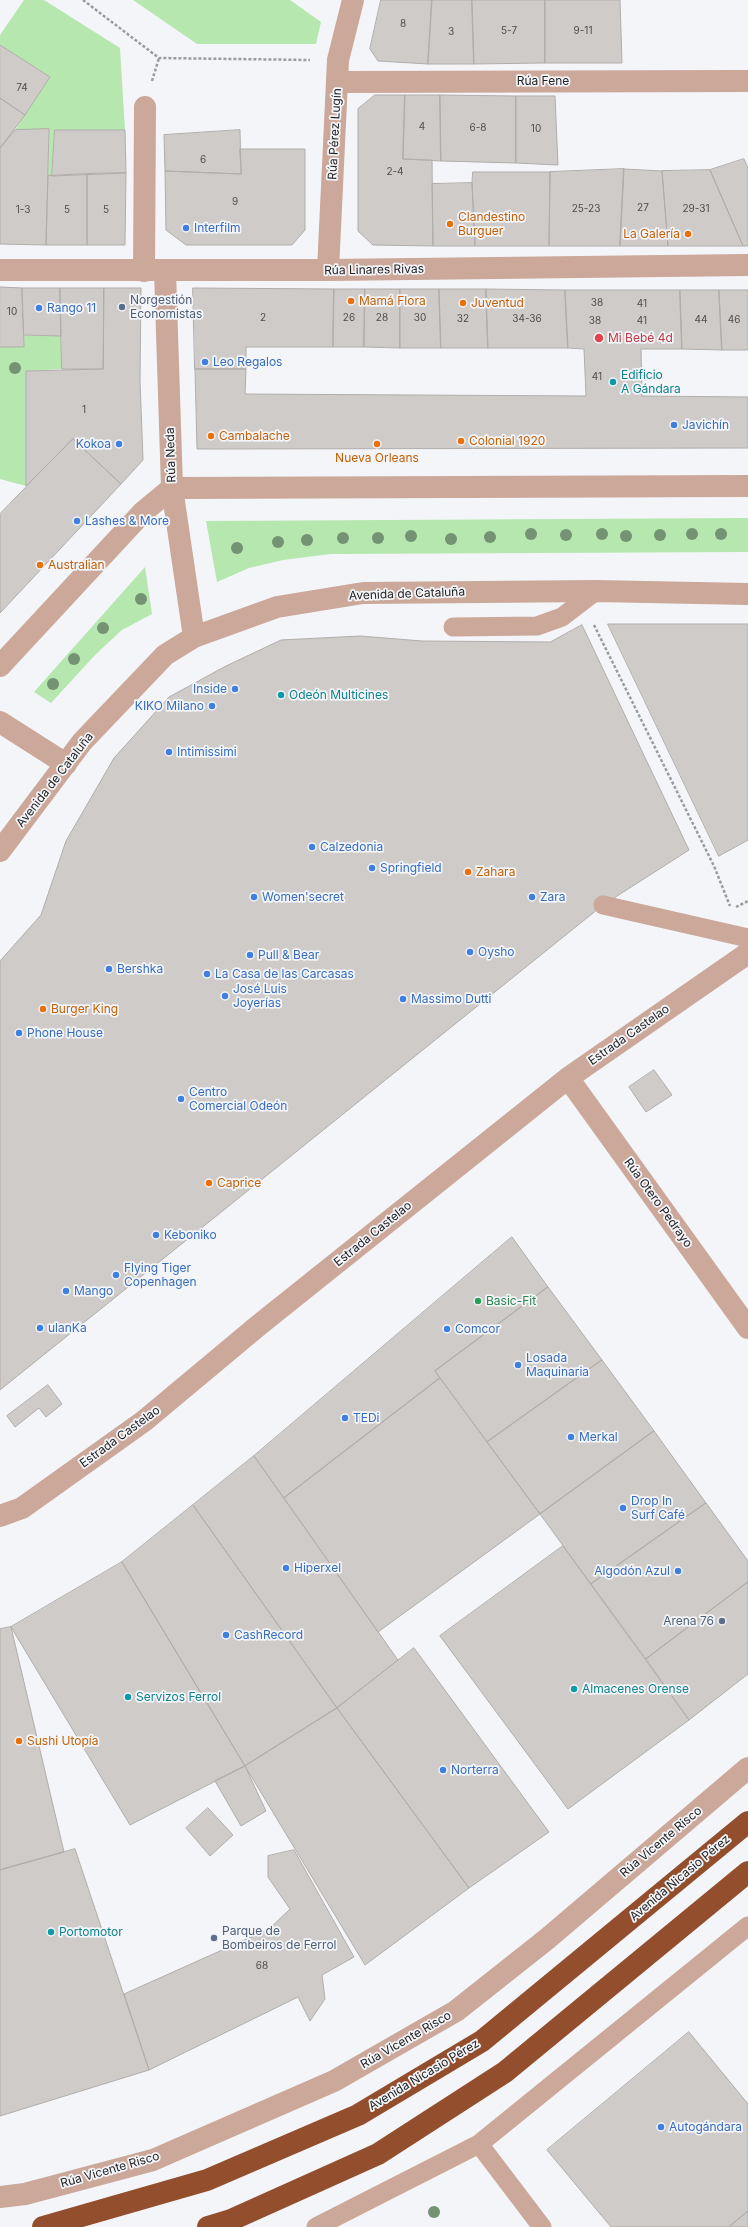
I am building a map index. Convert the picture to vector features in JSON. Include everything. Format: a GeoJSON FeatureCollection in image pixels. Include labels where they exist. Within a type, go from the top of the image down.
{"type":"FeatureCollection","features":[{"type":"Feature","properties":{"kind":"highway","name":"Avenida Nicasio Pérez"},"geometry":{"type":"LineString","coordinates":[[43,2227],[207,2180],[358,2115],[482,2041],[748,1822]]}},
{"type":"Feature","properties":{"kind":"highway"},"geometry":{"type":"LineString","coordinates":[[208,2227],[231,2220],[378,2154],[505,2072],[748,1872]]}},
{"type":"Feature","properties":{"kind":"street","name":"Rúa Pérez Lugín"},"geometry":{"type":"LineString","coordinates":[[328,270],[338,71],[353,0]]}},
{"type":"Feature","properties":{"kind":"street","name":"Rúa Fene"},"geometry":{"type":"LineString","coordinates":[[338,71],[748,81]]}},
{"type":"Feature","properties":{"kind":"street"},"geometry":{"type":"LineString","coordinates":[[144,271],[145,107]]}},
{"type":"Feature","properties":{"kind":"street","name":"Rúa Linares Rivas"},"geometry":{"type":"LineString","coordinates":[[0,270],[328,270],[748,265]]}},
{"type":"Feature","properties":{"kind":"street","name":"Rúa Neda"},"geometry":{"type":"LineString","coordinates":[[165,271],[172,488],[194,637]]}},
{"type":"Feature","properties":{"kind":"street"},"geometry":{"type":"LineString","coordinates":[[0,666],[143,512],[172,488],[748,486]]}},
{"type":"Feature","properties":{"kind":"street","name":"Avenida de Cataluña"},"geometry":{"type":"LineString","coordinates":[[0,851],[82,742],[165,655],[194,637],[277,607],[363,593],[590,596],[748,594]]}},
{"type":"Feature","properties":{"kind":"street"},"geometry":{"type":"LineString","coordinates":[[0,722],[66,764]]}},
{"type":"Feature","properties":{"kind":"street","name":"Estrada Castelao"},"geometry":{"type":"LineString","coordinates":[[0,1516],[22,1508],[144,1421],[259,1325],[568,1078],[748,954]]}},
{"type":"Feature","properties":{"kind":"street","name":"Rúa Otero Pedrayo"},"geometry":{"type":"LineString","coordinates":[[568,1078],[748,1328]]}},
{"type":"Feature","properties":{"kind":"street","name":"Rúa Vicente Risco"},"geometry":{"type":"LineString","coordinates":[[0,2197],[25,2194],[153,2160],[341,2077],[456,2011],[547,1938],[748,1768]]}},
{"type":"Feature","properties":{"kind":"lane"},"geometry":{"type":"LineString","coordinates":[[453,627],[537,626],[562,617],[590,596]]}},
{"type":"Feature","properties":{"kind":"lane"},"geometry":{"type":"LineString","coordinates":[[603,905],[748,938]]}},
{"type":"Feature","properties":{"kind":"lane"},"geometry":{"type":"LineString","coordinates":[[316,2227],[479,2144],[748,1926]]}},
{"type":"Feature","properties":{"kind":"lane"},"geometry":{"type":"LineString","coordinates":[[479,2144],[542,2227]]}},
{"type":"Feature","properties":{"kind":"path"},"geometry":{"type":"LineString","coordinates":[[84,0],[159,58],[338,71]]}},
{"type":"Feature","properties":{"kind":"path"},"geometry":{"type":"LineString","coordinates":[[590,596],[714,866],[731,910],[748,901]]}},
{"type":"Feature","properties":{"kind":"green space"},"geometry":{"type":"Polygon","coordinates":[[[24,0],[44,0],[120,48],[125,130],[55,130],[52,176],[48,176],[49,130],[15,130],[50,77],[0,45],[0,35],[24,0]]]}},
{"type":"Feature","properties":{"kind":"green space"},"geometry":{"type":"Polygon","coordinates":[[[133,0],[290,0],[321,22],[316,44],[197,44],[133,0]]]}},
{"type":"Feature","properties":{"kind":"green space"},"geometry":{"type":"Polygon","coordinates":[[[24,335],[61,336],[62,369],[26,371],[26,486],[0,479],[0,347],[24,347],[24,335]]]}},
{"type":"Feature","properties":{"kind":"green space"},"geometry":{"type":"Polygon","coordinates":[[[748,518],[748,552],[331,554],[283,560],[249,568],[217,582],[206,521],[748,518]]]}},
{"type":"Feature","properties":{"kind":"green space"},"geometry":{"type":"Polygon","coordinates":[[[145,567],[152,614],[122,630],[96,654],[51,703],[34,692],[145,567]]]}},
{"type":"Feature","properties":{"kind":"building"},"geometry":{"type":"Polygon","coordinates":[[[381,0],[432,0],[428,64],[378,61],[370,49],[381,0]]]}},
{"type":"Feature","properties":{"kind":"building"},"geometry":{"type":"Polygon","coordinates":[[[432,0],[472,0],[474,64],[428,64],[432,0]]]}},
{"type":"Feature","properties":{"kind":"building"},"geometry":{"type":"Polygon","coordinates":[[[472,0],[545,0],[545,63],[474,64],[472,0]]]}},
{"type":"Feature","properties":{"kind":"building"},"geometry":{"type":"Polygon","coordinates":[[[545,0],[620,0],[622,63],[545,63],[545,0]]]}},
{"type":"Feature","properties":{"kind":"building"},"geometry":{"type":"Polygon","coordinates":[[[0,45],[50,77],[25,115],[0,98],[0,45]]]}},
{"type":"Feature","properties":{"kind":"building"},"geometry":{"type":"Polygon","coordinates":[[[375,95],[405,95],[403,159],[432,160],[433,246],[373,245],[358,231],[358,109],[375,95]]]}},
{"type":"Feature","properties":{"kind":"building"},"geometry":{"type":"Polygon","coordinates":[[[405,95],[440,95],[441,161],[403,159],[405,95]]]}},
{"type":"Feature","properties":{"kind":"building"},"geometry":{"type":"Polygon","coordinates":[[[440,95],[516,96],[516,163],[441,161],[440,95]]]}},
{"type":"Feature","properties":{"kind":"building"},"geometry":{"type":"Polygon","coordinates":[[[516,96],[555,96],[558,165],[516,163],[516,96]]]}},
{"type":"Feature","properties":{"kind":"building"},"geometry":{"type":"Polygon","coordinates":[[[0,98],[25,115],[0,148],[0,98]]]}},
{"type":"Feature","properties":{"kind":"building"},"geometry":{"type":"Polygon","coordinates":[[[49,129],[46,245],[0,244],[0,148],[15,130],[49,129]]]}},
{"type":"Feature","properties":{"kind":"building"},"geometry":{"type":"Polygon","coordinates":[[[55,130],[125,130],[126,173],[52,176],[55,130]]]}},
{"type":"Feature","properties":{"kind":"building"},"geometry":{"type":"Polygon","coordinates":[[[240,130],[241,174],[165,171],[164,135],[240,130]]]}},
{"type":"Feature","properties":{"kind":"building"},"geometry":{"type":"Polygon","coordinates":[[[240,149],[305,149],[305,230],[292,245],[186,245],[166,230],[165,171],[241,174],[240,149]]]}},
{"type":"Feature","properties":{"kind":"building"},"geometry":{"type":"Polygon","coordinates":[[[744,159],[748,168],[748,246],[743,246],[710,170],[744,159]]]}},
{"type":"Feature","properties":{"kind":"building"},"geometry":{"type":"Polygon","coordinates":[[[624,169],[662,171],[668,246],[620,246],[624,169]]]}},
{"type":"Feature","properties":{"kind":"building"},"geometry":{"type":"Polygon","coordinates":[[[624,169],[620,246],[549,246],[550,172],[624,169]]]}},
{"type":"Feature","properties":{"kind":"building"},"geometry":{"type":"Polygon","coordinates":[[[710,170],[743,246],[668,246],[662,171],[710,170]]]}},
{"type":"Feature","properties":{"kind":"building"},"geometry":{"type":"Polygon","coordinates":[[[473,172],[550,172],[549,246],[475,246],[472,183],[473,172]]]}},
{"type":"Feature","properties":{"kind":"building"},"geometry":{"type":"Polygon","coordinates":[[[126,173],[125,245],[87,245],[87,174],[126,173]]]}},
{"type":"Feature","properties":{"kind":"building"},"geometry":{"type":"Polygon","coordinates":[[[87,174],[87,245],[46,245],[48,176],[87,174]]]}},
{"type":"Feature","properties":{"kind":"building"},"geometry":{"type":"Polygon","coordinates":[[[472,183],[475,246],[433,246],[432,184],[472,183]]]}},
{"type":"Feature","properties":{"kind":"building"},"geometry":{"type":"Polygon","coordinates":[[[0,287],[22,288],[24,347],[0,347],[0,287]]]}},
{"type":"Feature","properties":{"kind":"building"},"geometry":{"type":"Polygon","coordinates":[[[22,288],[60,288],[61,336],[24,335],[22,288]]]}},
{"type":"Feature","properties":{"kind":"building"},"geometry":{"type":"Polygon","coordinates":[[[60,288],[104,288],[103,369],[62,369],[60,288]]]}},
{"type":"Feature","properties":{"kind":"building"},"geometry":{"type":"Polygon","coordinates":[[[104,288],[141,288],[140,380],[143,460],[121,484],[73,439],[26,486],[26,371],[103,369],[104,288]]]}},
{"type":"Feature","properties":{"kind":"building"},"geometry":{"type":"Polygon","coordinates":[[[193,288],[334,289],[333,347],[246,347],[246,369],[195,369],[193,288]]]}},
{"type":"Feature","properties":{"kind":"building"},"geometry":{"type":"Polygon","coordinates":[[[334,289],[365,289],[364,347],[333,347],[334,289]]]}},
{"type":"Feature","properties":{"kind":"building"},"geometry":{"type":"Polygon","coordinates":[[[365,289],[400,289],[400,348],[364,347],[365,289]]]}},
{"type":"Feature","properties":{"kind":"building"},"geometry":{"type":"Polygon","coordinates":[[[400,289],[439,289],[441,348],[400,348],[400,289]]]}},
{"type":"Feature","properties":{"kind":"building"},"geometry":{"type":"Polygon","coordinates":[[[439,289],[486,289],[488,348],[441,348],[439,289]]]}},
{"type":"Feature","properties":{"kind":"building"},"geometry":{"type":"Polygon","coordinates":[[[486,289],[565,290],[568,348],[488,348],[486,289]]]}},
{"type":"Feature","properties":{"kind":"building","name":"Edificio A Gándara"},"geometry":{"type":"Polygon","coordinates":[[[565,290],[680,290],[682,349],[641,349],[642,396],[748,397],[748,448],[197,449],[195,369],[246,369],[245,394],[586,396],[584,349],[568,348],[565,290]]]}},
{"type":"Feature","properties":{"kind":"building"},"geometry":{"type":"Polygon","coordinates":[[[680,290],[719,290],[722,350],[682,349],[680,290]]]}},
{"type":"Feature","properties":{"kind":"building"},"geometry":{"type":"Polygon","coordinates":[[[719,290],[748,290],[748,350],[722,350],[719,290]]]}},
{"type":"Feature","properties":{"kind":"building"},"geometry":{"type":"Polygon","coordinates":[[[73,439],[121,484],[0,613],[0,514],[73,439]]]}},
{"type":"Feature","properties":{"kind":"building"},"geometry":{"type":"Polygon","coordinates":[[[608,624],[748,624],[748,840],[719,856],[608,624]]]}},
{"type":"Feature","properties":{"kind":"building","name":"Centro Comercial Odeón"},"geometry":{"type":"Polygon","coordinates":[[[582,625],[689,850],[603,905],[0,1390],[0,961],[41,915],[66,841],[114,758],[169,697],[226,666],[281,640],[360,636],[422,641],[550,642],[582,625]]]}},
{"type":"Feature","properties":{"kind":"building"},"geometry":{"type":"Polygon","coordinates":[[[654,1070],[672,1095],[646,1112],[629,1087],[654,1070]]]}},
{"type":"Feature","properties":{"kind":"building","name":"Comcor"},"geometry":{"type":"Polygon","coordinates":[[[512,1237],[548,1287],[435,1371],[440,1378],[284,1498],[254,1456],[512,1237]]]}},
{"type":"Feature","properties":{"kind":"building","name":"Losada Maquinaria"},"geometry":{"type":"Polygon","coordinates":[[[548,1287],[602,1360],[487,1442],[435,1371],[548,1287]]]}},
{"type":"Feature","properties":{"kind":"building","name":"Merkal"},"geometry":{"type":"Polygon","coordinates":[[[602,1360],[654,1431],[540,1514],[487,1442],[602,1360]]]}},
{"type":"Feature","properties":{"kind":"building"},"geometry":{"type":"Polygon","coordinates":[[[440,1378],[540,1514],[378,1632],[284,1498],[440,1378]]]}},
{"type":"Feature","properties":{"kind":"building"},"geometry":{"type":"Polygon","coordinates":[[[48,1385],[62,1404],[46,1417],[39,1408],[15,1427],[7,1416],[48,1385]]]}},
{"type":"Feature","properties":{"kind":"building","name":"Drop In Surf Café"},"geometry":{"type":"Polygon","coordinates":[[[654,1431],[706,1503],[591,1584],[540,1514],[654,1431]]]}},
{"type":"Feature","properties":{"kind":"building","name":"Hiperxel"},"geometry":{"type":"Polygon","coordinates":[[[254,1456],[398,1660],[337,1708],[193,1505],[254,1456]]]}},
{"type":"Feature","properties":{"kind":"building","name":"Algodón Azul"},"geometry":{"type":"Polygon","coordinates":[[[706,1503],[748,1561],[748,1582],[646,1659],[591,1584],[706,1503]]]}},
{"type":"Feature","properties":{"kind":"building","name":"CashRecord"},"geometry":{"type":"Polygon","coordinates":[[[193,1505],[337,1708],[245,1766],[122,1562],[193,1505]]]}},
{"type":"Feature","properties":{"kind":"building","name":"Almacenes Orense"},"geometry":{"type":"Polygon","coordinates":[[[563,1546],[689,1720],[568,1809],[440,1636],[563,1546]]]}},
{"type":"Feature","properties":{"kind":"building","name":"Servizos Ferrol"},"geometry":{"type":"Polygon","coordinates":[[[122,1562],[245,1766],[130,1825],[11,1627],[122,1562]]]}},
{"type":"Feature","properties":{"kind":"building","name":"Arena 76"},"geometry":{"type":"Polygon","coordinates":[[[748,1582],[748,1674],[689,1720],[646,1659],[748,1582]]]}},
{"type":"Feature","properties":{"kind":"building","name":"Sushi Utopía"},"geometry":{"type":"Polygon","coordinates":[[[11,1627],[64,1852],[0,1870],[0,1629],[11,1627]]]}},
{"type":"Feature","properties":{"kind":"building","name":"Norterra"},"geometry":{"type":"Polygon","coordinates":[[[414,1648],[549,1832],[469,1888],[337,1708],[414,1648]]]}},
{"type":"Feature","properties":{"kind":"building"},"geometry":{"type":"Polygon","coordinates":[[[337,1708],[469,1888],[365,1965],[245,1766],[337,1708]]]}},
{"type":"Feature","properties":{"kind":"building"},"geometry":{"type":"Polygon","coordinates":[[[245,1766],[266,1811],[241,1826],[215,1781],[245,1766]]]}},
{"type":"Feature","properties":{"kind":"building"},"geometry":{"type":"Polygon","coordinates":[[[208,1808],[233,1835],[210,1856],[186,1828],[208,1808]]]}},
{"type":"Feature","properties":{"kind":"building","name":"Portomotor"},"geometry":{"type":"Polygon","coordinates":[[[75,1849],[149,2070],[0,2116],[0,1870],[75,1849]]]}},
{"type":"Feature","properties":{"kind":"building"},"geometry":{"type":"Polygon","coordinates":[[[294,1850],[354,1957],[322,1975],[325,1999],[310,2021],[298,1997],[149,2070],[124,1994],[269,1929],[290,1909],[268,1877],[268,1856],[294,1850]]]}},
{"type":"Feature","properties":{"kind":"building","name":"Autogándara"},"geometry":{"type":"Polygon","coordinates":[[[689,2032],[748,2104],[748,2211],[729,2227],[611,2227],[547,2150],[689,2032]]]}},
{"type":"Feature","properties":{"kind":"building"},"geometry":{"type":"Polygon","coordinates":[[[748,2211],[748,2227],[729,2227],[748,2211]]]}},
{"type":"Feature","properties":{"kind":"place","name":"Clandestino Burguer"},"geometry":{"type":"Point","coordinates":[450,224]}},
{"type":"Feature","properties":{"kind":"place","name":"Interfilm"},"geometry":{"type":"Point","coordinates":[186,228]}},
{"type":"Feature","properties":{"kind":"place","name":"La Galería"},"geometry":{"type":"Point","coordinates":[688,234]}},
{"type":"Feature","properties":{"kind":"place","name":"Mamá Flora"},"geometry":{"type":"Point","coordinates":[351,301]}},
{"type":"Feature","properties":{"kind":"place","name":"Juventud"},"geometry":{"type":"Point","coordinates":[463,303]}},
{"type":"Feature","properties":{"kind":"place","name":"Norgestión Economistas"},"geometry":{"type":"Point","coordinates":[122,307]}},
{"type":"Feature","properties":{"kind":"place","name":"Rango 11"},"geometry":{"type":"Point","coordinates":[39,308]}},
{"type":"Feature","properties":{"kind":"place","name":"Mi Bebé 4d"},"geometry":{"type":"Point","coordinates":[599,338]}},
{"type":"Feature","properties":{"kind":"place","name":"Leo Regalos"},"geometry":{"type":"Point","coordinates":[205,362]}},
{"type":"Feature","properties":{"kind":"place","name":"Edificio A Gándara"},"geometry":{"type":"Point","coordinates":[613,382]}},
{"type":"Feature","properties":{"kind":"place","name":"Javichín"},"geometry":{"type":"Point","coordinates":[674,425]}},
{"type":"Feature","properties":{"kind":"place","name":"Cambalache"},"geometry":{"type":"Point","coordinates":[211,436]}},
{"type":"Feature","properties":{"kind":"place","name":"Colonial 1920"},"geometry":{"type":"Point","coordinates":[461,441]}},
{"type":"Feature","properties":{"kind":"place","name":"Kokoa"},"geometry":{"type":"Point","coordinates":[119,444]}},
{"type":"Feature","properties":{"kind":"place","name":"Nueva Orleans"},"geometry":{"type":"Point","coordinates":[377,444]}},
{"type":"Feature","properties":{"kind":"place","name":"Lashes & More"},"geometry":{"type":"Point","coordinates":[77,521]}},
{"type":"Feature","properties":{"kind":"place","name":"Australian"},"geometry":{"type":"Point","coordinates":[40,565]}},
{"type":"Feature","properties":{"kind":"place","name":"Inside"},"geometry":{"type":"Point","coordinates":[235,689]}},
{"type":"Feature","properties":{"kind":"place","name":"Odeón Multicines"},"geometry":{"type":"Point","coordinates":[281,695]}},
{"type":"Feature","properties":{"kind":"place","name":"KIKO Milano"},"geometry":{"type":"Point","coordinates":[212,706]}},
{"type":"Feature","properties":{"kind":"place","name":"Intimissimi"},"geometry":{"type":"Point","coordinates":[169,752]}},
{"type":"Feature","properties":{"kind":"place","name":"Calzedonia"},"geometry":{"type":"Point","coordinates":[312,847]}},
{"type":"Feature","properties":{"kind":"place","name":"Springfield"},"geometry":{"type":"Point","coordinates":[372,868]}},
{"type":"Feature","properties":{"kind":"place","name":"Zahara"},"geometry":{"type":"Point","coordinates":[468,872]}},
{"type":"Feature","properties":{"kind":"place","name":"Women'secret"},"geometry":{"type":"Point","coordinates":[254,897]}},
{"type":"Feature","properties":{"kind":"place","name":"Zara"},"geometry":{"type":"Point","coordinates":[532,897]}},
{"type":"Feature","properties":{"kind":"place","name":"Oysho"},"geometry":{"type":"Point","coordinates":[470,952]}},
{"type":"Feature","properties":{"kind":"place","name":"Pull & Bear"},"geometry":{"type":"Point","coordinates":[250,955]}},
{"type":"Feature","properties":{"kind":"place","name":"Bershka"},"geometry":{"type":"Point","coordinates":[109,969]}},
{"type":"Feature","properties":{"kind":"place","name":"La Casa de las Carcasas"},"geometry":{"type":"Point","coordinates":[207,974]}},
{"type":"Feature","properties":{"kind":"place","name":"José Luis Joyerías"},"geometry":{"type":"Point","coordinates":[225,996]}},
{"type":"Feature","properties":{"kind":"place","name":"Massimo Dutti"},"geometry":{"type":"Point","coordinates":[403,999]}},
{"type":"Feature","properties":{"kind":"place","name":"Burger King"},"geometry":{"type":"Point","coordinates":[43,1009]}},
{"type":"Feature","properties":{"kind":"place","name":"Phone House"},"geometry":{"type":"Point","coordinates":[19,1033]}},
{"type":"Feature","properties":{"kind":"place","name":"Centro Comercial Odeón"},"geometry":{"type":"Point","coordinates":[181,1099]}},
{"type":"Feature","properties":{"kind":"place","name":"Caprice"},"geometry":{"type":"Point","coordinates":[209,1183]}},
{"type":"Feature","properties":{"kind":"place","name":"Keboniko"},"geometry":{"type":"Point","coordinates":[156,1235]}},
{"type":"Feature","properties":{"kind":"place","name":"Flying Tiger Copenhagen"},"geometry":{"type":"Point","coordinates":[116,1275]}},
{"type":"Feature","properties":{"kind":"place","name":"Mango"},"geometry":{"type":"Point","coordinates":[66,1291]}},
{"type":"Feature","properties":{"kind":"place","name":"Basic-Fit"},"geometry":{"type":"Point","coordinates":[478,1301]}},
{"type":"Feature","properties":{"kind":"place","name":"ulanKa"},"geometry":{"type":"Point","coordinates":[40,1328]}},
{"type":"Feature","properties":{"kind":"place","name":"Comcor"},"geometry":{"type":"Point","coordinates":[447,1329]}},
{"type":"Feature","properties":{"kind":"place","name":"Losada Maquinaria"},"geometry":{"type":"Point","coordinates":[518,1365]}},
{"type":"Feature","properties":{"kind":"place","name":"TEDi"},"geometry":{"type":"Point","coordinates":[345,1418]}},
{"type":"Feature","properties":{"kind":"place","name":"Merkal"},"geometry":{"type":"Point","coordinates":[571,1437]}},
{"type":"Feature","properties":{"kind":"place","name":"Drop In Surf Café"},"geometry":{"type":"Point","coordinates":[623,1508]}},
{"type":"Feature","properties":{"kind":"place","name":"Hiperxel"},"geometry":{"type":"Point","coordinates":[286,1568]}},
{"type":"Feature","properties":{"kind":"place","name":"Algodón Azul"},"geometry":{"type":"Point","coordinates":[678,1571]}},
{"type":"Feature","properties":{"kind":"place","name":"Arena 76"},"geometry":{"type":"Point","coordinates":[722,1621]}},
{"type":"Feature","properties":{"kind":"place","name":"CashRecord"},"geometry":{"type":"Point","coordinates":[226,1635]}},
{"type":"Feature","properties":{"kind":"place","name":"Almacenes Orense"},"geometry":{"type":"Point","coordinates":[574,1689]}},
{"type":"Feature","properties":{"kind":"place","name":"Servizos Ferrol"},"geometry":{"type":"Point","coordinates":[128,1697]}},
{"type":"Feature","properties":{"kind":"place","name":"Sushi Utopía"},"geometry":{"type":"Point","coordinates":[19,1741]}},
{"type":"Feature","properties":{"kind":"place","name":"Norterra"},"geometry":{"type":"Point","coordinates":[443,1770]}},
{"type":"Feature","properties":{"kind":"place","name":"Portomotor"},"geometry":{"type":"Point","coordinates":[51,1932]}},
{"type":"Feature","properties":{"kind":"place","name":"Parque de Bombeiros de Ferrol"},"geometry":{"type":"Point","coordinates":[214,1938]}},
{"type":"Feature","properties":{"kind":"place","name":"Autogándara"},"geometry":{"type":"Point","coordinates":[661,2127]}}]}
